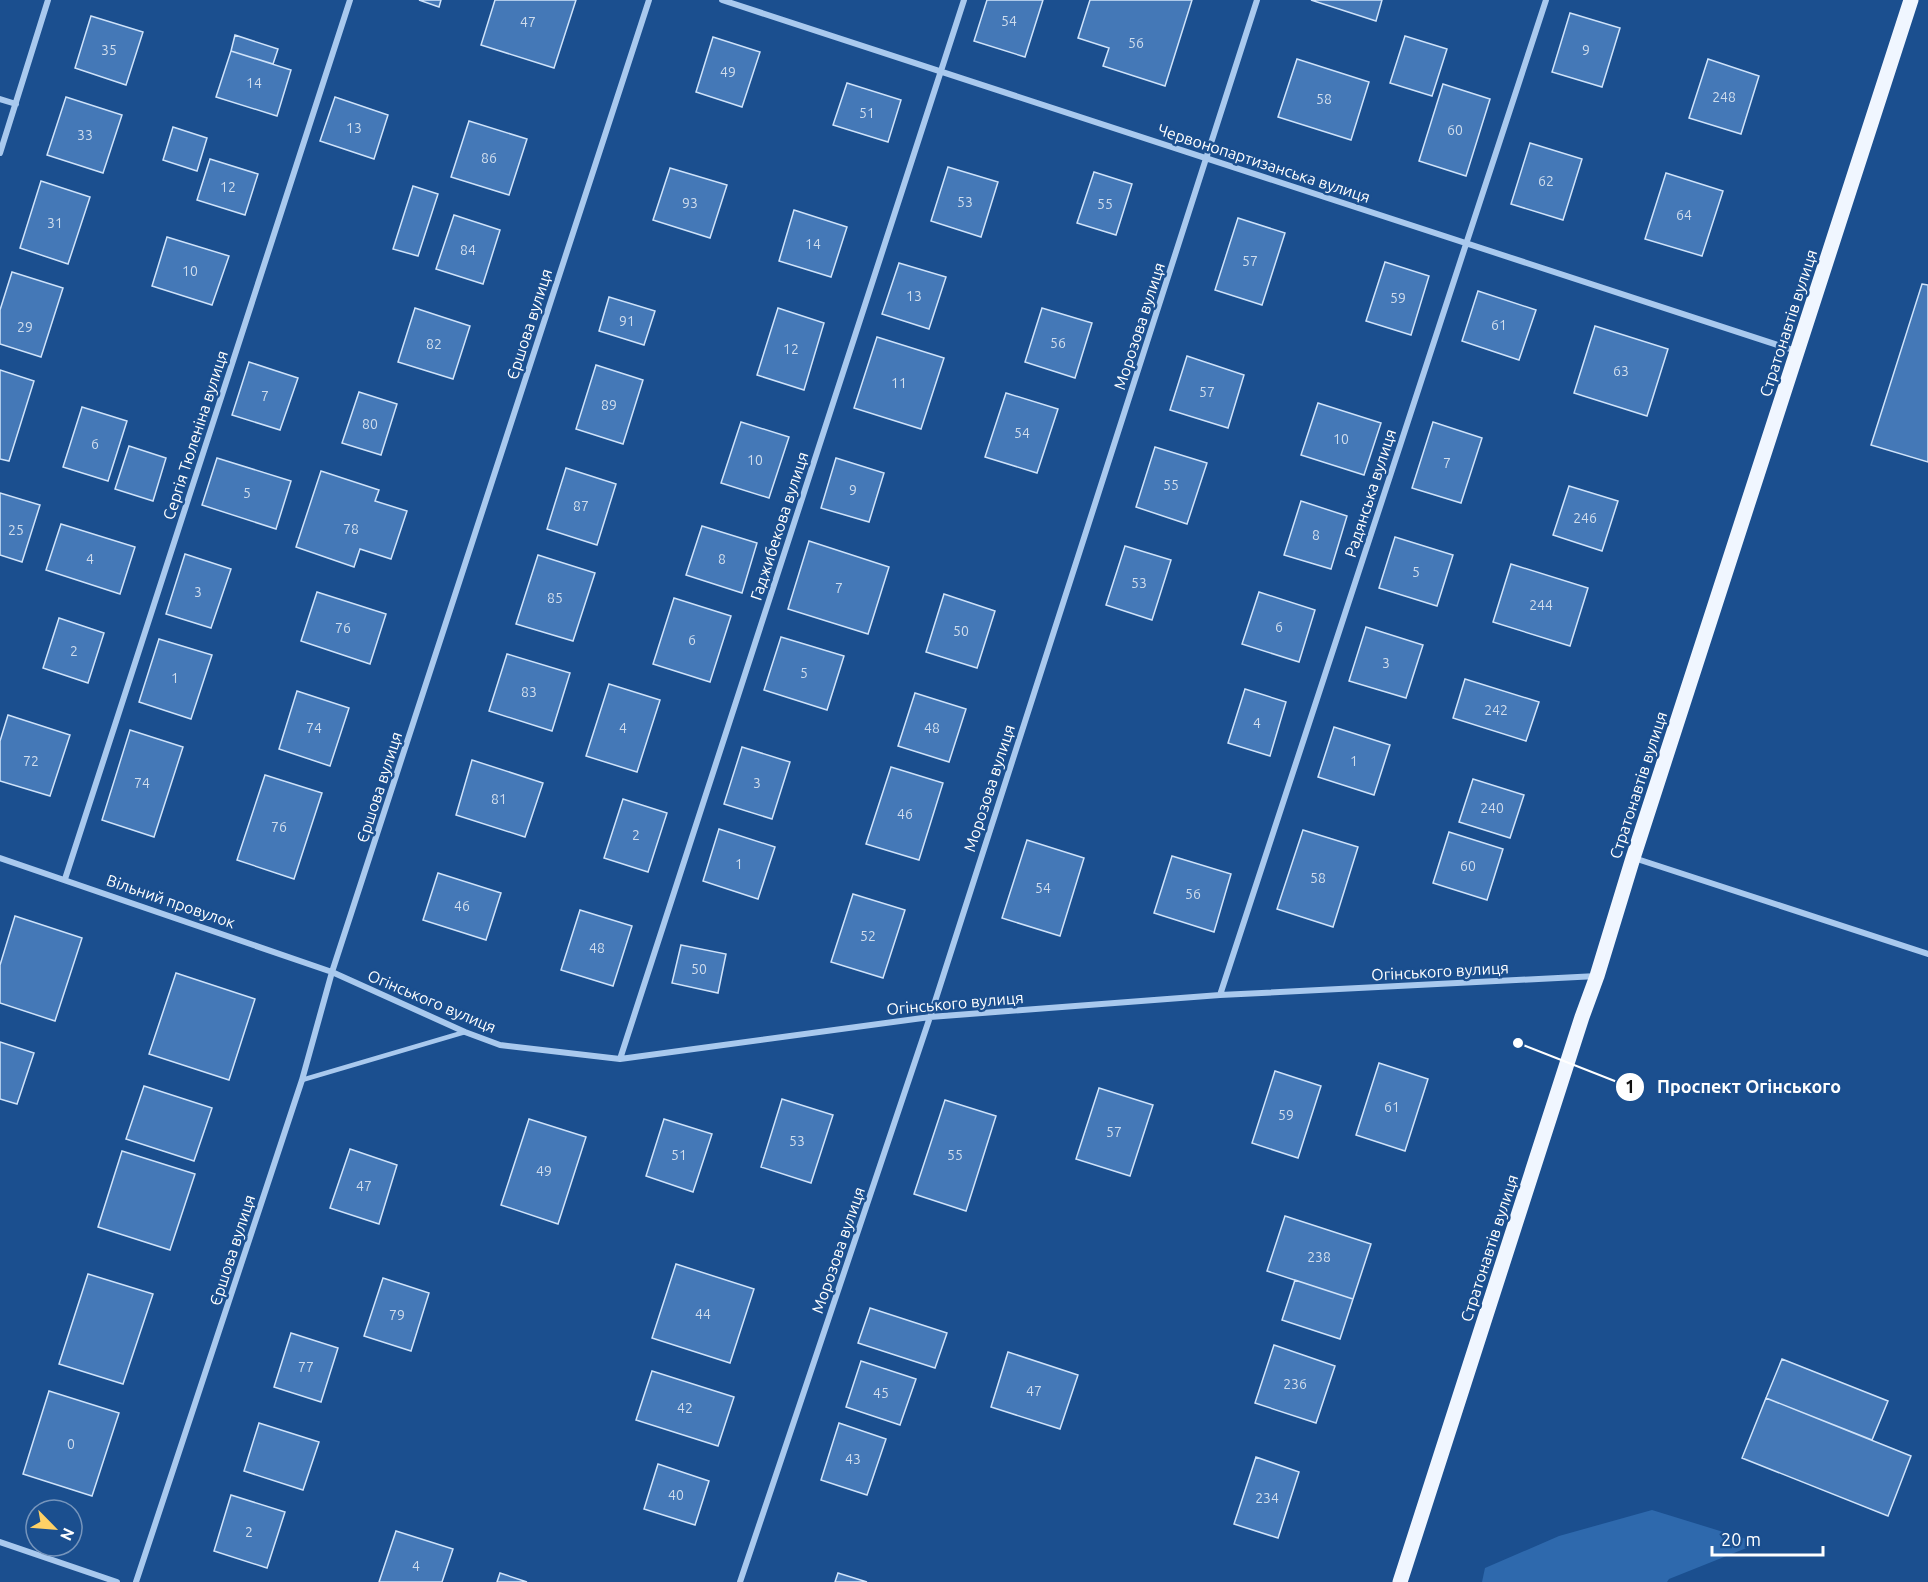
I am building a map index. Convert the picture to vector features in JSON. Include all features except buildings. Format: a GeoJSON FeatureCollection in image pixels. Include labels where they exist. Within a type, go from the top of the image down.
{"type":"FeatureCollection","features":[{"type":"Feature","properties":{"kind":"main road","name":"Стратонавтів вулиця"},"geometry":{"type":"LineString","coordinates":[[1400,1582],[1911,0]]}},
{"type":"Feature","properties":{"kind":"street"},"geometry":{"type":"LineString","coordinates":[[0,153],[48,0]]}},
{"type":"Feature","properties":{"kind":"street","name":"Сергія Тюленіна вулиця"},"geometry":{"type":"LineString","coordinates":[[65,879],[350,0]]}},
{"type":"Feature","properties":{"kind":"street","name":"Єршова вулиця"},"geometry":{"type":"LineString","coordinates":[[136,1582],[302,1080],[332,972],[649,0]]}},
{"type":"Feature","properties":{"kind":"street","name":"Червонопартизанська вулиця"},"geometry":{"type":"LineString","coordinates":[[722,0],[1798,352]]}},
{"type":"Feature","properties":{"kind":"street","name":"Гаджибекова вулиця"},"geometry":{"type":"LineString","coordinates":[[620,1059],[964,0]]}},
{"type":"Feature","properties":{"kind":"street","name":"Морозова вулиця"},"geometry":{"type":"LineString","coordinates":[[740,1582],[930,1017],[1257,0]]}},
{"type":"Feature","properties":{"kind":"street","name":"Радянська вулиця"},"geometry":{"type":"LineString","coordinates":[[1220,995],[1546,0]]}},
{"type":"Feature","properties":{"kind":"street"},"geometry":{"type":"LineString","coordinates":[[0,99],[16,105]]}},
{"type":"Feature","properties":{"kind":"street","name":"Вільний провулок"},"geometry":{"type":"LineString","coordinates":[[0,858],[332,972]]}},
{"type":"Feature","properties":{"kind":"street"},"geometry":{"type":"LineString","coordinates":[[1633,858],[1928,954]]}},
{"type":"Feature","properties":{"kind":"street","name":"Огінського вулиця"},"geometry":{"type":"LineString","coordinates":[[332,972],[465,1032],[500,1045],[620,1059],[930,1017],[1220,995],[1597,976]]}},
{"type":"Feature","properties":{"kind":"street"},"geometry":{"type":"LineString","coordinates":[[0,1542],[117,1582]]}},
{"type":"Feature","properties":{"kind":"lane"},"geometry":{"type":"LineString","coordinates":[[302,1080],[465,1032]]}},
{"type":"Feature","properties":{"kind":"shaded area"},"geometry":{"type":"Polygon","coordinates":[[[1652,1510],[1759,1543],[1669,1579],[1667,1582],[1482,1582],[1485,1568],[1559,1536],[1652,1510]]]}},
{"type":"Feature","properties":{"kind":"place","name":"Проспект Огінського"},"geometry":{"type":"Point","coordinates":[1518,1043]}}]}
